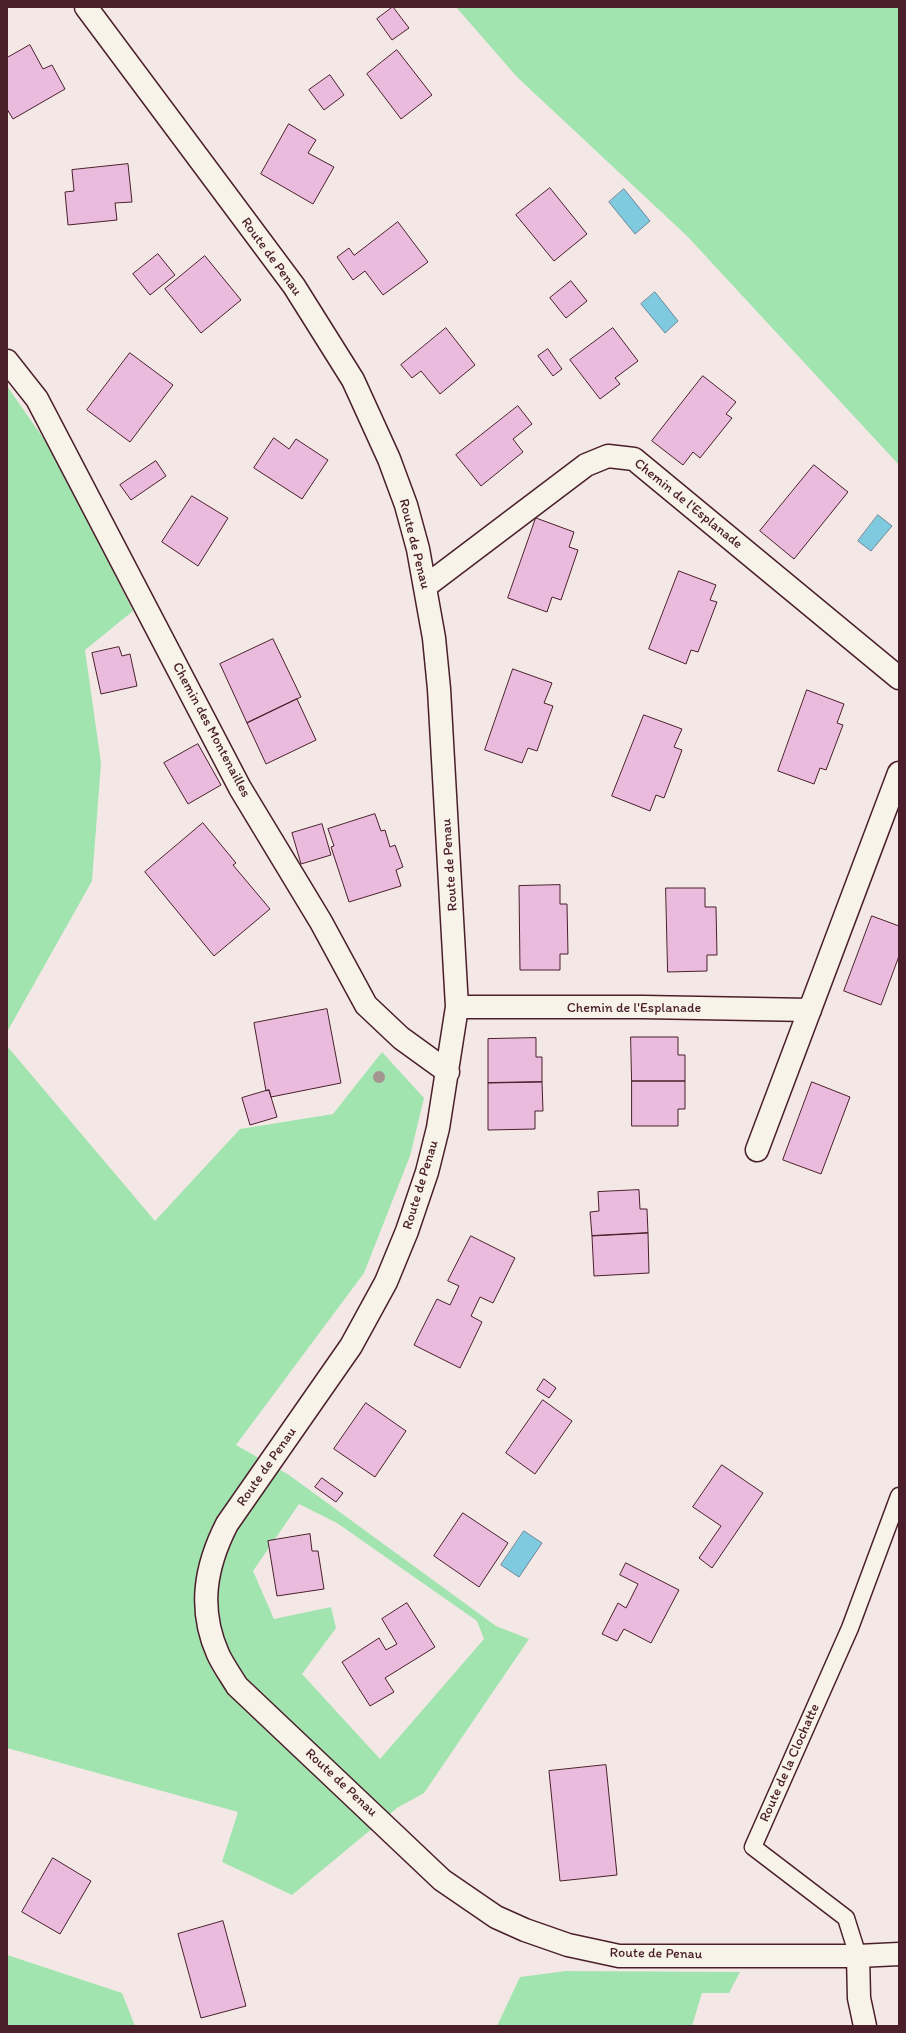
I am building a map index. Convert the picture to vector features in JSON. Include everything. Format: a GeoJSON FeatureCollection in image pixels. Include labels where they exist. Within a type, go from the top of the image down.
{"type":"FeatureCollection","features":[{"type":"Feature","properties":{"kind":"street","name":"Route de Penau"},"geometry":{"type":"LineString","coordinates":[[86,7],[294,286],[353,380],[376,428],[406,505],[426,586],[434,638],[439,689],[457,1007],[438,1128],[427,1172],[407,1231],[386,1282],[350,1346],[227,1524],[216,1546],[208,1571],[206,1596],[208,1624],[218,1655],[237,1686],[442,1880],[496,1917],[525,1930],[568,1945],[619,1956],[858,1956]]}},
{"type":"Feature","properties":{"kind":"street","name":"Chemin des Montenailles"},"geometry":{"type":"LineString","coordinates":[[7,361],[38,399],[240,788],[321,922],[366,1005],[401,1038],[448,1072]]}},
{"type":"Feature","properties":{"kind":"street","name":"Chemin de l'Esplanade"},"geometry":{"type":"LineString","coordinates":[[426,586],[586,465],[608,456],[634,459],[899,678]]}},
{"type":"Feature","properties":{"kind":"street"},"geometry":{"type":"LineString","coordinates":[[757,1150],[899,773]]}},
{"type":"Feature","properties":{"kind":"street","name":"Chemin de l'Esplanade"},"geometry":{"type":"LineString","coordinates":[[457,1007],[642,1007],[810,1010]]}},
{"type":"Feature","properties":{"kind":"street"},"geometry":{"type":"LineString","coordinates":[[865,2026],[859,1998],[858,1956],[899,1954]]}},
{"type":"Feature","properties":{"kind":"lane","name":"Route de la Clochatte"},"geometry":{"type":"LineString","coordinates":[[858,1956],[846,1918],[753,1847],[850,1628],[899,1496]]}},
{"type":"Feature","properties":{"kind":"green space"},"geometry":{"type":"Polygon","coordinates":[[[456,7],[899,7],[899,465],[687,236],[517,77],[456,7]]]}},
{"type":"Feature","properties":{"kind":"green space"},"geometry":{"type":"Polygon","coordinates":[[[7,386],[55,455],[133,611],[85,650],[101,763],[92,881],[7,1032],[7,386]]]}},
{"type":"Feature","properties":{"kind":"green space"},"geometry":{"type":"Polygon","coordinates":[[[7,1046],[155,1221],[240,1129],[333,1114],[382,1052],[424,1098],[410,1156],[364,1273],[236,1445],[289,1475],[496,1626],[529,1639],[424,1793],[397,1808],[292,1895],[222,1862],[238,1812],[7,1748],[7,1046]],[[299,1504],[253,1571],[274,1619],[331,1607],[336,1628],[302,1674],[380,1759],[484,1639],[477,1621],[337,1523],[299,1504]]]}},
{"type":"Feature","properties":{"kind":"green space"},"geometry":{"type":"Polygon","coordinates":[[[7,1955],[122,1993],[135,2026],[7,2026],[7,1955]]]}},
{"type":"Feature","properties":{"kind":"green space"},"geometry":{"type":"Polygon","coordinates":[[[566,1971],[740,1972],[729,1993],[702,1993],[692,2026],[497,2026],[520,1977],[566,1971]]]}},
{"type":"Feature","properties":{"kind":"water"},"geometry":{"type":"Polygon","coordinates":[[[624,189],[650,221],[635,234],[609,202],[624,189]]]}},
{"type":"Feature","properties":{"kind":"water"},"geometry":{"type":"Polygon","coordinates":[[[655,292],[678,321],[665,333],[641,304],[655,292]]]}},
{"type":"Feature","properties":{"kind":"water"},"geometry":{"type":"Polygon","coordinates":[[[878,515],[892,526],[871,551],[858,541],[878,515]]]}},
{"type":"Feature","properties":{"kind":"water"},"geometry":{"type":"Polygon","coordinates":[[[524,1531],[542,1543],[519,1577],[501,1565],[524,1531]]]}},
{"type":"Feature","properties":{"kind":"building"},"geometry":{"type":"Polygon","coordinates":[[[393,7],[409,28],[392,40],[377,19],[393,7]]]}},
{"type":"Feature","properties":{"kind":"building"},"geometry":{"type":"Polygon","coordinates":[[[30,45],[43,69],[52,65],[65,89],[13,119],[7,109],[7,58],[30,45]]]}},
{"type":"Feature","properties":{"kind":"building"},"geometry":{"type":"Polygon","coordinates":[[[397,50],[432,95],[401,119],[367,74],[397,50]]]}},
{"type":"Feature","properties":{"kind":"building"},"geometry":{"type":"Polygon","coordinates":[[[330,75],[344,95],[324,110],[309,90],[330,75]]]}},
{"type":"Feature","properties":{"kind":"building"},"geometry":{"type":"Polygon","coordinates":[[[289,124],[316,140],[308,153],[334,167],[313,204],[261,174],[289,124]]]}},
{"type":"Feature","properties":{"kind":"building"},"geometry":{"type":"Polygon","coordinates":[[[128,164],[132,202],[115,203],[117,220],[68,225],[65,192],[74,191],[72,170],[128,164]]]}},
{"type":"Feature","properties":{"kind":"building"},"geometry":{"type":"Polygon","coordinates":[[[550,188],[587,234],[554,261],[516,215],[550,188]]]}},
{"type":"Feature","properties":{"kind":"building"},"geometry":{"type":"Polygon","coordinates":[[[398,222],[428,262],[383,295],[365,271],[353,280],[337,257],[349,248],[354,255],[398,222]]]}},
{"type":"Feature","properties":{"kind":"building"},"geometry":{"type":"Polygon","coordinates":[[[158,254],[175,275],[150,295],[133,274],[158,254]]]}},
{"type":"Feature","properties":{"kind":"building"},"geometry":{"type":"Polygon","coordinates":[[[205,256],[241,300],[201,333],[165,289],[205,256]]]}},
{"type":"Feature","properties":{"kind":"building"},"geometry":{"type":"Polygon","coordinates":[[[571,281],[587,301],[566,318],[550,298],[571,281]]]}},
{"type":"Feature","properties":{"kind":"building"},"geometry":{"type":"Polygon","coordinates":[[[446,328],[475,365],[440,394],[421,371],[412,378],[401,365],[446,328]]]}},
{"type":"Feature","properties":{"kind":"building"},"geometry":{"type":"Polygon","coordinates":[[[613,328],[638,361],[615,378],[620,384],[600,399],[570,360],[613,328]]]}},
{"type":"Feature","properties":{"kind":"building"},"geometry":{"type":"Polygon","coordinates":[[[548,349],[562,369],[553,376],[538,356],[548,349]]]}},
{"type":"Feature","properties":{"kind":"building"},"geometry":{"type":"Polygon","coordinates":[[[130,353],[173,385],[130,442],[87,410],[130,353]]]}},
{"type":"Feature","properties":{"kind":"building"},"geometry":{"type":"Polygon","coordinates":[[[703,376],[736,402],[726,414],[732,418],[700,458],[693,452],[683,465],[652,441],[703,376]]]}},
{"type":"Feature","properties":{"kind":"building"},"geometry":{"type":"Polygon","coordinates":[[[518,406],[532,424],[513,439],[523,452],[481,486],[456,455],[518,406]]]}},
{"type":"Feature","properties":{"kind":"building"},"geometry":{"type":"Polygon","coordinates":[[[274,438],[289,449],[296,439],[328,460],[302,499],[254,468],[274,438]]]}},
{"type":"Feature","properties":{"kind":"building"},"geometry":{"type":"Polygon","coordinates":[[[156,461],[166,476],[131,500],[120,485],[156,461]]]}},
{"type":"Feature","properties":{"kind":"building"},"geometry":{"type":"Polygon","coordinates":[[[814,465],[848,492],[794,559],[760,531],[814,465]]]}},
{"type":"Feature","properties":{"kind":"building"},"geometry":{"type":"Polygon","coordinates":[[[192,496],[228,518],[198,566],[162,542],[192,496]]]}},
{"type":"Feature","properties":{"kind":"building"},"geometry":{"type":"Polygon","coordinates":[[[536,518],[574,532],[569,547],[578,550],[561,600],[552,597],[547,612],[508,598],[536,518]]]}},
{"type":"Feature","properties":{"kind":"building"},"geometry":{"type":"Polygon","coordinates":[[[679,571],[716,585],[710,600],[717,602],[698,652],[691,650],[686,664],[649,649],[679,571]]]}},
{"type":"Feature","properties":{"kind":"building"},"geometry":{"type":"Polygon","coordinates":[[[273,639],[301,697],[247,723],[220,664],[273,639]]]}},
{"type":"Feature","properties":{"kind":"building"},"geometry":{"type":"Polygon","coordinates":[[[119,647],[122,656],[130,654],[137,686],[101,694],[92,653],[119,647]]]}},
{"type":"Feature","properties":{"kind":"building"},"geometry":{"type":"Polygon","coordinates":[[[513,669],[552,683],[544,703],[553,706],[537,751],[528,748],[522,763],[485,750],[513,669]]]}},
{"type":"Feature","properties":{"kind":"building"},"geometry":{"type":"Polygon","coordinates":[[[807,690],[844,704],[837,723],[843,725],[826,770],[820,768],[814,784],[778,771],[807,690]]]}},
{"type":"Feature","properties":{"kind":"building"},"geometry":{"type":"Polygon","coordinates":[[[297,699],[316,740],[266,764],[247,723],[297,699]]]}},
{"type":"Feature","properties":{"kind":"building"},"geometry":{"type":"Polygon","coordinates":[[[644,715],[682,729],[674,747],[682,750],[664,798],[656,795],[650,811],[612,796],[644,715]]]}},
{"type":"Feature","properties":{"kind":"building"},"geometry":{"type":"Polygon","coordinates":[[[198,744],[221,785],[188,804],[164,763],[198,744]]]}},
{"type":"Feature","properties":{"kind":"building"},"geometry":{"type":"Polygon","coordinates":[[[375,814],[381,831],[385,830],[390,847],[395,845],[403,867],[396,870],[401,886],[349,902],[331,847],[334,846],[328,829],[375,814]]]}},
{"type":"Feature","properties":{"kind":"building"},"geometry":{"type":"Polygon","coordinates":[[[203,823],[236,863],[233,865],[270,909],[214,956],[145,872],[203,823]]]}},
{"type":"Feature","properties":{"kind":"building"},"geometry":{"type":"Polygon","coordinates":[[[322,824],[331,855],[301,864],[292,833],[322,824]]]}},
{"type":"Feature","properties":{"kind":"building"},"geometry":{"type":"Polygon","coordinates":[[[560,885],[560,904],[567,904],[568,954],[560,954],[560,970],[520,970],[519,886],[560,885]]]}},
{"type":"Feature","properties":{"kind":"building"},"geometry":{"type":"Polygon","coordinates":[[[666,888],[705,888],[705,907],[716,907],[717,955],[707,955],[707,971],[668,972],[666,888]]]}},
{"type":"Feature","properties":{"kind":"building"},"geometry":{"type":"Polygon","coordinates":[[[872,916],[899,926],[899,956],[881,1005],[844,991],[872,916]]]}},
{"type":"Feature","properties":{"kind":"building"},"geometry":{"type":"Polygon","coordinates":[[[327,1009],[341,1083],[271,1097],[269,1090],[266,1091],[254,1023],[327,1009]]]}},
{"type":"Feature","properties":{"kind":"building"},"geometry":{"type":"Polygon","coordinates":[[[631,1037],[678,1037],[678,1055],[685,1055],[685,1081],[632,1081],[631,1037]]]}},
{"type":"Feature","properties":{"kind":"building"},"geometry":{"type":"Polygon","coordinates":[[[536,1038],[536,1057],[542,1057],[542,1082],[488,1083],[488,1039],[536,1038]]]}},
{"type":"Feature","properties":{"kind":"building"},"geometry":{"type":"Polygon","coordinates":[[[632,1081],[685,1081],[685,1109],[678,1109],[678,1126],[632,1126],[632,1081]]]}},
{"type":"Feature","properties":{"kind":"building"},"geometry":{"type":"Polygon","coordinates":[[[542,1082],[543,1111],[535,1111],[535,1129],[488,1130],[488,1083],[542,1082]]]}},
{"type":"Feature","properties":{"kind":"building"},"geometry":{"type":"Polygon","coordinates":[[[812,1082],[850,1097],[821,1174],[783,1160],[812,1082]]]}},
{"type":"Feature","properties":{"kind":"building"},"geometry":{"type":"Polygon","coordinates":[[[269,1090],[277,1117],[250,1125],[242,1098],[269,1090]]]}},
{"type":"Feature","properties":{"kind":"building"},"geometry":{"type":"Polygon","coordinates":[[[639,1190],[640,1209],[647,1209],[648,1233],[592,1236],[590,1212],[599,1211],[598,1192],[639,1190]]]}},
{"type":"Feature","properties":{"kind":"building"},"geometry":{"type":"Polygon","coordinates":[[[648,1233],[649,1273],[594,1276],[592,1236],[648,1233]]]}},
{"type":"Feature","properties":{"kind":"building"},"geometry":{"type":"Polygon","coordinates":[[[471,1236],[515,1258],[493,1303],[480,1297],[471,1316],[482,1322],[460,1368],[414,1345],[437,1299],[450,1305],[459,1286],[448,1281],[471,1236]]]}},
{"type":"Feature","properties":{"kind":"building"},"geometry":{"type":"Polygon","coordinates":[[[544,1379],[556,1388],[549,1398],[537,1390],[544,1379]]]}},
{"type":"Feature","properties":{"kind":"building"},"geometry":{"type":"Polygon","coordinates":[[[543,1400],[572,1421],[535,1474],[506,1453],[543,1400]]]}},
{"type":"Feature","properties":{"kind":"building"},"geometry":{"type":"Polygon","coordinates":[[[366,1403],[406,1431],[375,1477],[334,1449],[366,1403]]]}},
{"type":"Feature","properties":{"kind":"building"},"geometry":{"type":"Polygon","coordinates":[[[722,1465],[763,1493],[712,1568],[699,1558],[721,1526],[693,1507],[722,1465]]]}},
{"type":"Feature","properties":{"kind":"building"},"geometry":{"type":"Polygon","coordinates":[[[322,1478],[343,1493],[336,1502],[315,1487],[322,1478]]]}},
{"type":"Feature","properties":{"kind":"building"},"geometry":{"type":"Polygon","coordinates":[[[463,1513],[508,1543],[479,1587],[434,1556],[463,1513]]]}},
{"type":"Feature","properties":{"kind":"building"},"geometry":{"type":"Polygon","coordinates":[[[310,1534],[312,1551],[318,1551],[324,1589],[277,1596],[268,1541],[310,1534]]]}},
{"type":"Feature","properties":{"kind":"building"},"geometry":{"type":"Polygon","coordinates":[[[626,1563],[679,1590],[651,1643],[624,1629],[617,1641],[602,1634],[618,1603],[626,1608],[638,1584],[620,1575],[626,1563]]]}},
{"type":"Feature","properties":{"kind":"building"},"geometry":{"type":"Polygon","coordinates":[[[407,1603],[435,1647],[385,1678],[394,1692],[370,1706],[342,1662],[379,1638],[386,1650],[397,1644],[382,1619],[407,1603]]]}},
{"type":"Feature","properties":{"kind":"building"},"geometry":{"type":"Polygon","coordinates":[[[606,1765],[617,1875],[560,1881],[549,1771],[606,1765]]]}},
{"type":"Feature","properties":{"kind":"building"},"geometry":{"type":"Polygon","coordinates":[[[53,1858],[91,1881],[60,1934],[22,1912],[53,1858]]]}},
{"type":"Feature","properties":{"kind":"building"},"geometry":{"type":"Polygon","coordinates":[[[223,1921],[246,2006],[201,2018],[178,1934],[223,1921]]]}}]}
